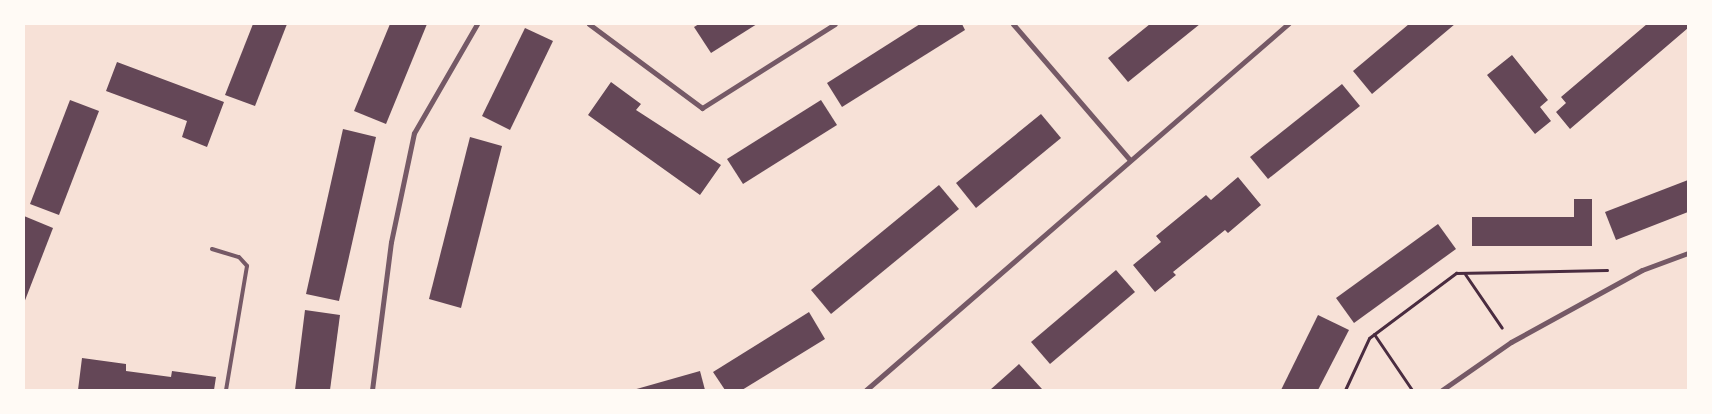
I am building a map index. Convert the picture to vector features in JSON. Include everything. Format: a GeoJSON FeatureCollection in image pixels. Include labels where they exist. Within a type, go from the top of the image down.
{"type":"FeatureCollection","features":[{"type":"Feature","properties":{"kind":"street"},"geometry":{"type":"LineString","coordinates":[[372,390],[391,242],[414,133],[476,24]]}},
{"type":"Feature","properties":{"kind":"street"},"geometry":{"type":"LineString","coordinates":[[589,24],[702,108],[835,24]]}},
{"type":"Feature","properties":{"kind":"street"},"geometry":{"type":"LineString","coordinates":[[1013,24],[1130,160]]}},
{"type":"Feature","properties":{"kind":"street"},"geometry":{"type":"LineString","coordinates":[[866,390],[1288,24]]}},
{"type":"Feature","properties":{"kind":"street"},"geometry":{"type":"LineString","coordinates":[[1442,390],[1511,342],[1642,270],[1688,253]]}},
{"type":"Feature","properties":{"kind":"lane"},"geometry":{"type":"LineString","coordinates":[[212,249],[239,257],[247,266],[226,390]]}},
{"type":"Feature","properties":{"kind":"path"},"geometry":{"type":"LineString","coordinates":[[1345,390],[1369,338],[1456,273],[1642,270]]}},
{"type":"Feature","properties":{"kind":"path"},"geometry":{"type":"LineString","coordinates":[[1464,273],[1511,342]]}},
{"type":"Feature","properties":{"kind":"path"},"geometry":{"type":"LineString","coordinates":[[1374,334],[1412,390]]}},
{"type":"Feature","properties":{"kind":"building"},"geometry":{"type":"Polygon","coordinates":[[[253,24],[287,24],[255,106],[225,95],[253,24]]]}},
{"type":"Feature","properties":{"kind":"building"},"geometry":{"type":"Polygon","coordinates":[[[390,24],[427,24],[386,124],[354,111],[390,24]]]}},
{"type":"Feature","properties":{"kind":"building"},"geometry":{"type":"Polygon","coordinates":[[[699,24],[757,24],[711,53],[694,27],[699,24]]]}},
{"type":"Feature","properties":{"kind":"building"},"geometry":{"type":"Polygon","coordinates":[[[920,24],[962,24],[965,30],[842,107],[827,83],[920,24]]]}},
{"type":"Feature","properties":{"kind":"building"},"geometry":{"type":"Polygon","coordinates":[[[1150,24],[1200,24],[1128,82],[1108,58],[1150,24]]]}},
{"type":"Feature","properties":{"kind":"building"},"geometry":{"type":"Polygon","coordinates":[[[1409,24],[1455,24],[1372,94],[1353,71],[1409,24]]]}},
{"type":"Feature","properties":{"kind":"building"},"geometry":{"type":"Polygon","coordinates":[[[1647,24],[1688,24],[1688,28],[1570,129],[1556,112],[1566,103],[1561,97],[1647,24]]]}},
{"type":"Feature","properties":{"kind":"building"},"geometry":{"type":"Polygon","coordinates":[[[525,28],[553,41],[510,130],[482,116],[525,28]]]}},
{"type":"Feature","properties":{"kind":"building"},"geometry":{"type":"Polygon","coordinates":[[[1512,55],[1548,100],[1540,107],[1551,121],[1535,134],[1487,75],[1512,55]]]}},
{"type":"Feature","properties":{"kind":"building"},"geometry":{"type":"Polygon","coordinates":[[[117,62],[224,102],[207,147],[182,137],[187,121],[106,91],[117,62]]]}},
{"type":"Feature","properties":{"kind":"building"},"geometry":{"type":"Polygon","coordinates":[[[611,82],[641,104],[636,110],[721,165],[700,195],[588,115],[611,82]]]}},
{"type":"Feature","properties":{"kind":"building"},"geometry":{"type":"Polygon","coordinates":[[[1342,84],[1360,106],[1268,179],[1250,157],[1342,84]]]}},
{"type":"Feature","properties":{"kind":"building"},"geometry":{"type":"Polygon","coordinates":[[[70,100],[99,111],[59,215],[30,204],[70,100]]]}},
{"type":"Feature","properties":{"kind":"building"},"geometry":{"type":"Polygon","coordinates":[[[821,100],[837,125],[743,184],[727,159],[821,100]]]}},
{"type":"Feature","properties":{"kind":"building"},"geometry":{"type":"Polygon","coordinates":[[[1041,114],[1061,138],[976,208],[956,183],[1041,114]]]}},
{"type":"Feature","properties":{"kind":"building"},"geometry":{"type":"Polygon","coordinates":[[[343,129],[376,137],[339,301],[306,294],[343,129]]]}},
{"type":"Feature","properties":{"kind":"building"},"geometry":{"type":"Polygon","coordinates":[[[470,137],[502,146],[461,308],[429,299],[470,137]]]}},
{"type":"Feature","properties":{"kind":"building"},"geometry":{"type":"Polygon","coordinates":[[[1238,177],[1261,205],[1228,233],[1225,230],[1173,272],[1176,275],[1155,292],[1133,265],[1161,242],[1156,236],[1206,195],[1211,200],[1238,177]]]}},
{"type":"Feature","properties":{"kind":"building"},"geometry":{"type":"Polygon","coordinates":[[[1688,180],[1688,212],[1616,240],[1605,212],[1688,180]]]}},
{"type":"Feature","properties":{"kind":"building"},"geometry":{"type":"Polygon","coordinates":[[[939,185],[959,209],[831,314],[811,290],[939,185]]]}},
{"type":"Feature","properties":{"kind":"building"},"geometry":{"type":"Polygon","coordinates":[[[1574,199],[1592,199],[1592,246],[1472,246],[1472,217],[1574,217],[1574,199]]]}},
{"type":"Feature","properties":{"kind":"building"},"geometry":{"type":"Polygon","coordinates":[[[24,216],[53,228],[24,303],[24,216]]]}},
{"type":"Feature","properties":{"kind":"building"},"geometry":{"type":"Polygon","coordinates":[[[1438,224],[1456,249],[1354,323],[1336,298],[1438,224]]]}},
{"type":"Feature","properties":{"kind":"building"},"geometry":{"type":"Polygon","coordinates":[[[1116,270],[1135,292],[1050,364],[1031,342],[1116,270]]]}},
{"type":"Feature","properties":{"kind":"building"},"geometry":{"type":"Polygon","coordinates":[[[305,310],[340,315],[330,390],[295,390],[305,310]]]}},
{"type":"Feature","properties":{"kind":"building"},"geometry":{"type":"Polygon","coordinates":[[[809,312],[825,339],[742,390],[725,390],[713,372],[809,312]]]}},
{"type":"Feature","properties":{"kind":"building"},"geometry":{"type":"Polygon","coordinates":[[[1318,315],[1349,330],[1318,390],[1281,390],[1318,315]]]}},
{"type":"Feature","properties":{"kind":"building"},"geometry":{"type":"Polygon","coordinates":[[[82,358],[126,364],[126,371],[171,377],[172,371],[216,377],[214,390],[78,390],[82,358]]]}},
{"type":"Feature","properties":{"kind":"building"},"geometry":{"type":"Polygon","coordinates":[[[1019,364],[1042,389],[990,390],[1019,364]]]}},
{"type":"Feature","properties":{"kind":"building"},"geometry":{"type":"Polygon","coordinates":[[[700,371],[705,390],[633,390],[700,371]]]}}]}
